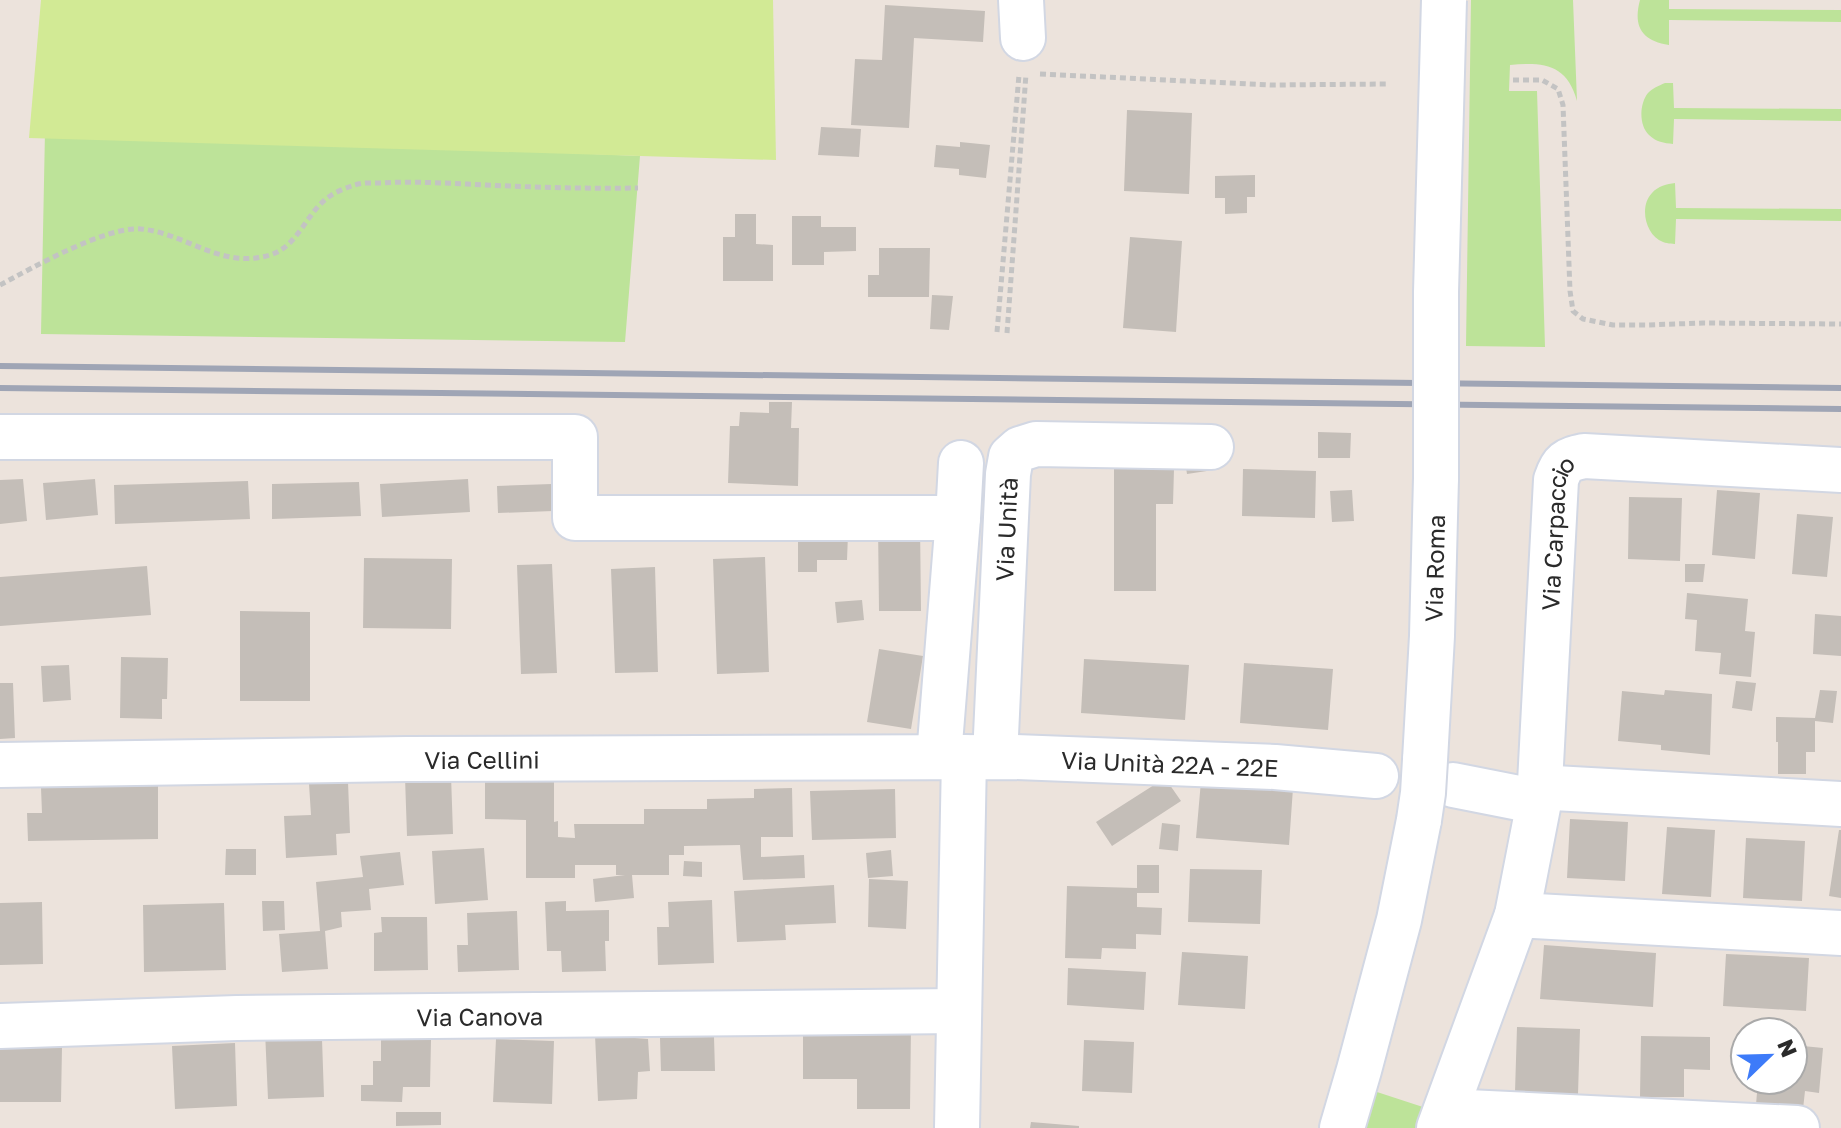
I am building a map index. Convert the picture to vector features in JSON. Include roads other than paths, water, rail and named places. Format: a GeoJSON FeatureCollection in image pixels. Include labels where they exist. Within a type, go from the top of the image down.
{"type":"FeatureCollection","features":[{"type":"Feature","properties":{"kind":"street","name":"Via Roma"},"geometry":{"type":"LineString","coordinates":[[1342,1128],[1399,920],[1423,793],[1439,772],[1432,636],[1436,292],[1444,0]]}},
{"type":"Feature","properties":{"kind":"street"},"geometry":{"type":"LineString","coordinates":[[0,437],[575,437],[575,518],[958,518]]}},
{"type":"Feature","properties":{"kind":"street","name":"Via Unità"},"geometry":{"type":"LineString","coordinates":[[966,757],[1011,457],[1020,449],[1036,444],[1211,447]]}},
{"type":"Feature","properties":{"kind":"street","name":"Via Carpaccio"},"geometry":{"type":"LineString","coordinates":[[1797,1128],[1443,1120],[1517,915],[1539,794],[1556,480],[1560,468],[1569,459],[1584,456],[1841,470]]}},
{"type":"Feature","properties":{"kind":"street","name":"Via Unità"},"geometry":{"type":"LineString","coordinates":[[957,1128],[966,757],[958,518],[961,463]]}},
{"type":"Feature","properties":{"kind":"street","name":"Via Cellini"},"geometry":{"type":"LineString","coordinates":[[0,765],[407,759],[966,757]]}},
{"type":"Feature","properties":{"kind":"street","name":"Via Unità 22A - 22E"},"geometry":{"type":"LineString","coordinates":[[966,757],[1275,767],[1376,776]]}},
{"type":"Feature","properties":{"kind":"street"},"geometry":{"type":"LineString","coordinates":[[1439,772],[1539,794],[1554,788],[1841,804]]}},
{"type":"Feature","properties":{"kind":"street"},"geometry":{"type":"LineString","coordinates":[[1517,915],[1841,933]]}},
{"type":"Feature","properties":{"kind":"street","name":"Via Canova"},"geometry":{"type":"LineString","coordinates":[[0,1026],[237,1018],[959,1011]]}},
{"type":"Feature","properties":{"kind":"railway"},"geometry":{"type":"LineString","coordinates":[[0,366],[1841,388]]}},
{"type":"Feature","properties":{"kind":"railway"},"geometry":{"type":"LineString","coordinates":[[0,388],[1841,409]]}}]}
